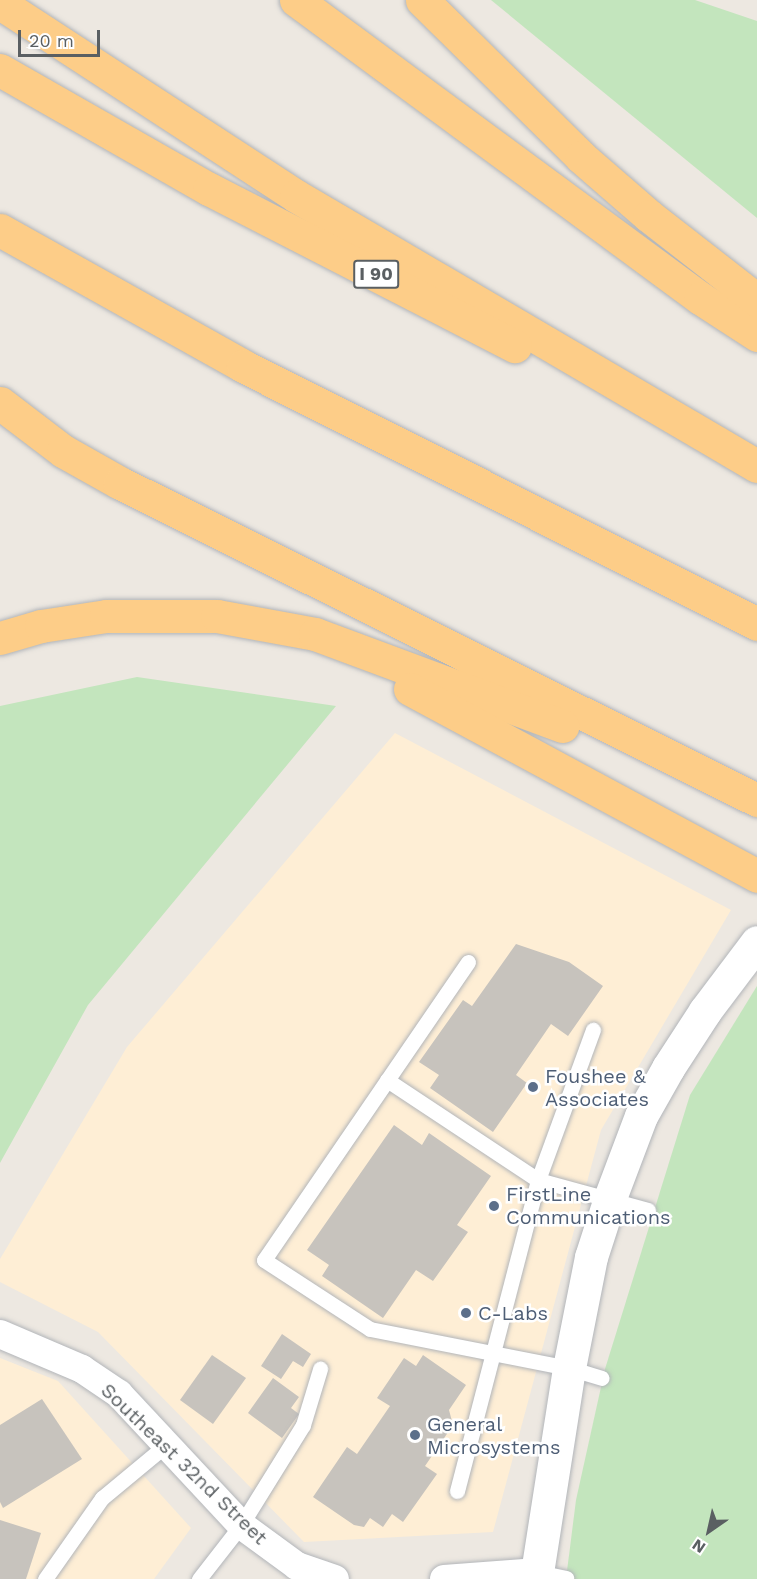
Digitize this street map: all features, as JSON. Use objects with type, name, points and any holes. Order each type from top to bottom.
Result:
[{"type":"highway","points":[[296,0],[700,298],[757,335]]},
{"type":"highway","points":[[422,0],[581,157],[649,216],[757,300]]},
{"type":"highway","points":[[0,3],[296,196],[377,240],[757,468]]},
{"type":"highway","name":"I 90","points":[[0,70],[209,189],[757,468]]},
{"type":"highway","points":[[0,230],[243,366],[757,624]]},
{"type":"highway","points":[[0,403],[63,451],[120,483],[688,769],[754,799]]},
{"type":"highway","points":[[0,638],[41,626],[106,616],[217,616],[315,634],[688,769]]},
{"type":"highway","points":[[217,616],[421,694],[757,876]]},
{"type":"street","points":[[444,1579],[546,1576],[569,1368],[591,1257],[610,1198],[641,1116],[668,1068],[705,1011],[757,942]]},
{"type":"street","name":"Southeast 32nd Street","points":[[0,1334],[82,1369],[119,1394],[241,1525],[297,1566],[335,1579]]},
{"type":"lane","points":[[468,962],[264,1260],[370,1329],[569,1368],[601,1378]]},
{"type":"lane","points":[[457,1491],[491,1352],[538,1180],[593,1030]]},
{"type":"lane","points":[[387,1080],[538,1180],[648,1210]]},
{"type":"lane","points":[[199,1579],[241,1525],[303,1425],[320,1369]]},
{"type":"lane","points":[[45,1579],[102,1498],[167,1444]]},
{"type":"shaded area","points":[[395,733],[731,910],[601,1130],[493,1532],[304,1542],[98,1332],[0,1282],[0,1259],[127,1047]]},
{"type":"shaded area","points":[[0,1358],[58,1381],[191,1528],[154,1579],[0,1579]]},
{"type":"green space","points":[[491,0],[695,0],[757,21],[757,218]]},
{"type":"green space","points":[[137,677],[336,706],[88,1005],[0,1163],[0,706]]},
{"type":"green space","points":[[757,986],[757,1579],[566,1579],[576,1500],[605,1369],[690,1095]]},
{"type":"building","points":[[516,944],[569,962],[603,986],[568,1036],[551,1024],[516,1075],[527,1083],[493,1132],[430,1088],[439,1075],[419,1062],[463,1000],[472,1006]]},
{"type":"building","points":[[394,1125],[422,1145],[429,1133],[491,1176],[457,1225],[468,1232],[433,1281],[416,1270],[383,1318],[322,1276],[329,1265],[307,1250]]},
{"type":"building","points":[[282,1334],[311,1354],[303,1367],[293,1361],[281,1379],[261,1366]]},
{"type":"building","points":[[212,1355],[246,1378],[213,1424],[180,1400]]},
{"type":"building","points":[[423,1355],[466,1385],[449,1410],[453,1425],[425,1466],[437,1474],[403,1522],[392,1514],[383,1527],[370,1518],[364,1527],[354,1525],[313,1497],[347,1447],[357,1454],[390,1406],[377,1398],[404,1358],[416,1366]]},
{"type":"building","points":[[273,1378],[299,1397],[291,1408],[299,1414],[282,1438],[248,1413]]},
{"type":"building","points":[[42,1399],[82,1459],[3,1508],[0,1502],[0,1425]]},
{"type":"building","points":[[0,1520],[41,1533],[26,1579],[0,1579]]},
{"type":"place","name":"Foushee & Associates","points":[[533,1087]]},
{"type":"place","name":"FirstLine Communications","points":[[494,1206]]},
{"type":"place","name":"C-Labs","points":[[466,1313]]},
{"type":"place","name":"General Microsystems","points":[[415,1435]]}]
